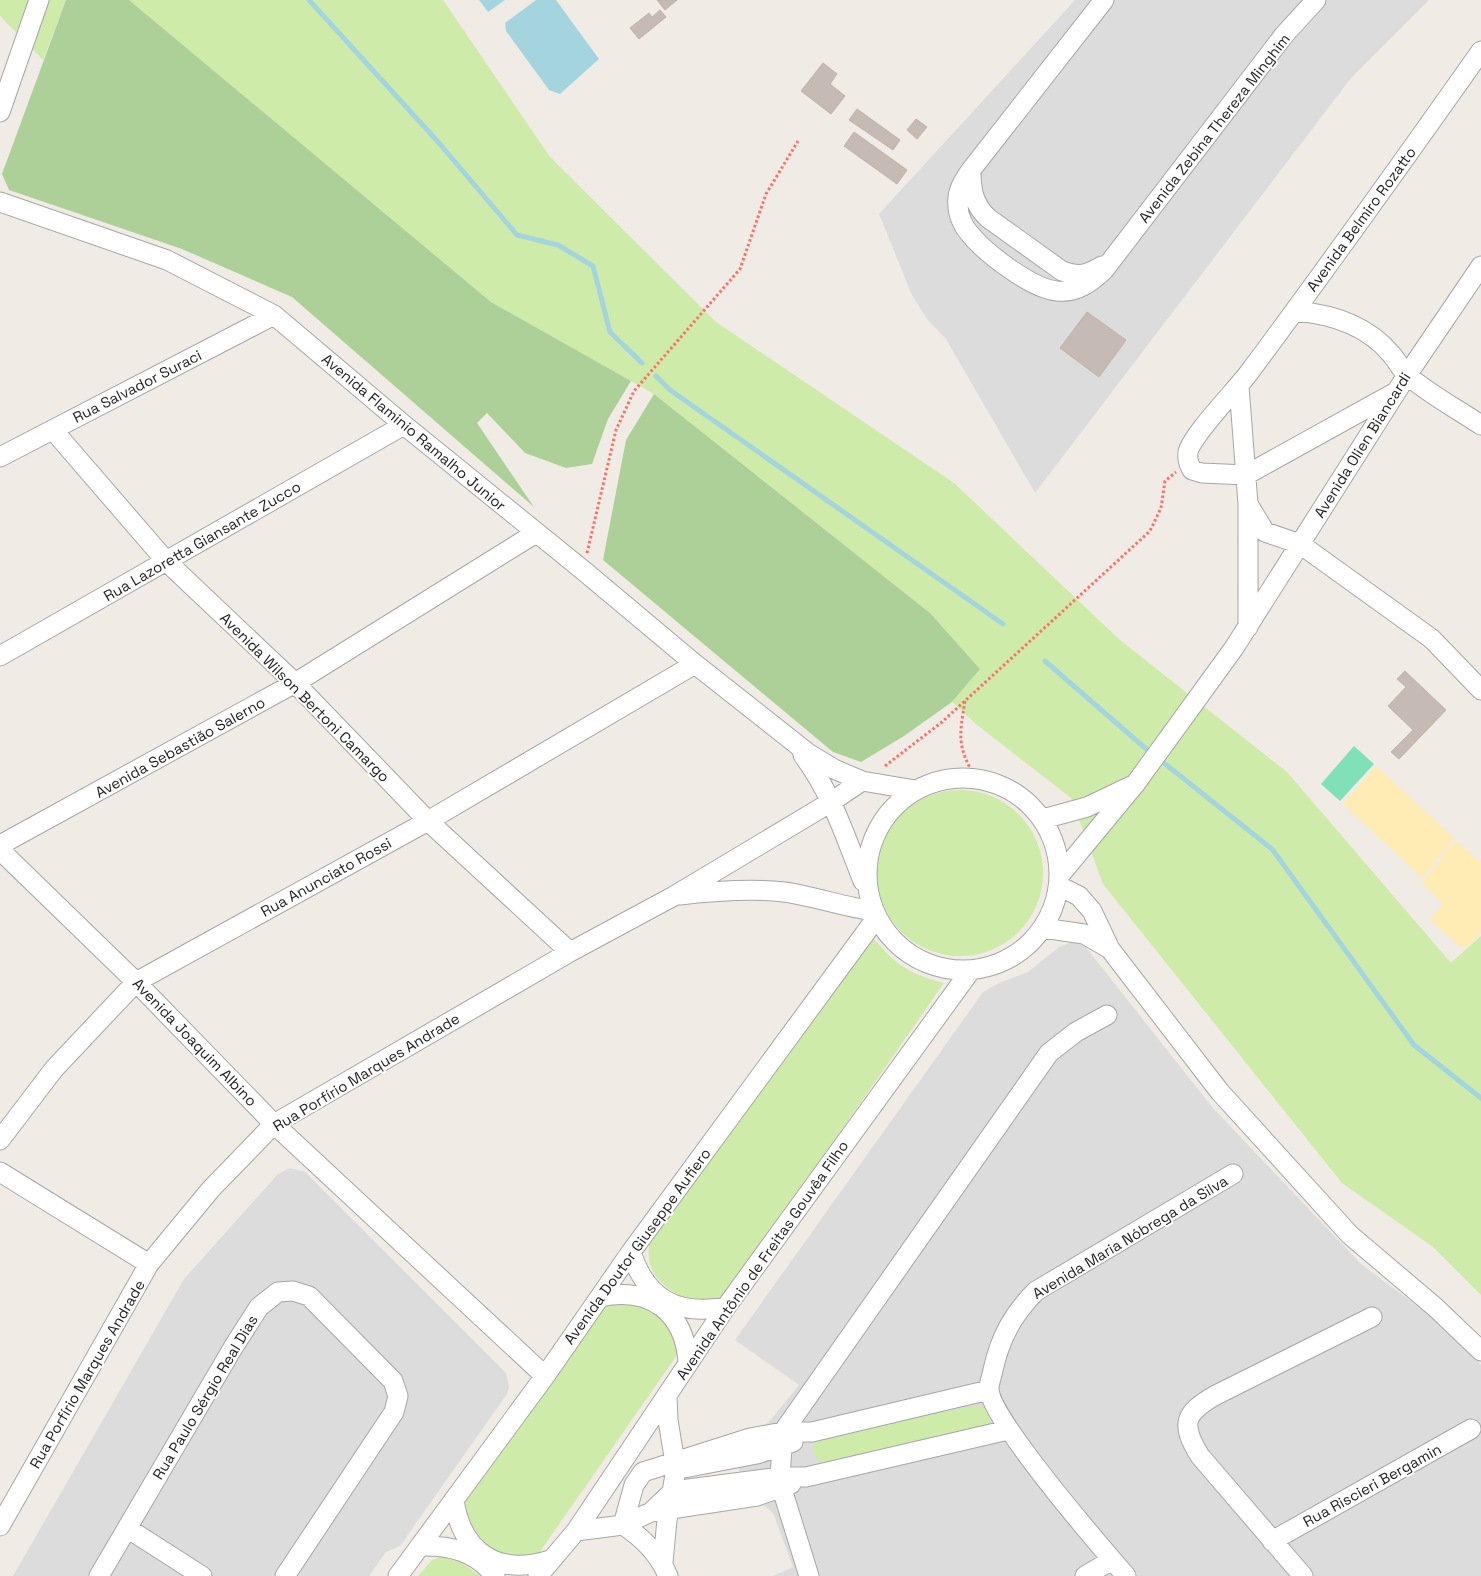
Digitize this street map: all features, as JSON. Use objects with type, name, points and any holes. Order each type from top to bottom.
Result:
[{"type":"street","points":[[0,112],[39,0]]},
{"type":"street","points":[[1104,0],[971,170],[962,184],[957,203],[960,217],[968,232],[981,246],[1041,288],[1059,292],[1085,287],[1114,258]]},
{"type":"street","name":"Avenida Zebina Thereza Minghim","points":[[1114,258],[1284,35],[1316,0]]},
{"type":"street","name":"Avenida Belmiro Rozatto","points":[[1246,476],[1202,473],[1192,470],[1187,462],[1188,451],[1194,440],[1239,386],[1295,311],[1480,54]]},
{"type":"street","points":[[971,170],[972,192],[980,210],[1062,271],[1074,275],[1087,274],[1114,258]]},
{"type":"street","name":"Avenida Flaminio Ramalho Junior","points":[[0,202],[167,260],[274,315],[404,425],[695,664],[818,759],[834,769],[862,780],[914,790]]},
{"type":"street","name":"Avenida Olien Biancardi","points":[[1059,880],[1139,780],[1248,627],[1406,375],[1481,266]]},
{"type":"street","points":[[1295,311],[1322,314],[1348,322],[1363,331],[1391,353],[1406,375],[1481,425]]},
{"type":"street","name":"Rua Salvador Suraci","points":[[0,457],[274,315]]},
{"type":"street","points":[[1239,386],[1248,504],[1248,627]]},
{"type":"street","points":[[1246,476],[1396,392]]},
{"type":"street","name":"Rua Lazoretta Giansante Zucco","points":[[0,656],[404,425]]},
{"type":"street","name":"Avenida Wilson Bertoni Camargo","points":[[53,430],[166,561],[295,684],[428,821],[570,952]]},
{"type":"street","points":[[1248,504],[1265,532],[1300,544],[1432,639],[1481,690]]},
{"type":"street","name":"Avenida Sebastião Salerno","points":[[0,845],[295,684],[536,534]]},
{"type":"street","name":"Rua Anunciato Rossi","points":[[0,1140],[54,1069],[136,982],[428,821],[695,664]]},
{"type":"street","name":"Avenida Flaminio Ramalho Junior","points":[[787,734],[817,774],[844,828],[873,908],[893,940],[916,958],[942,968],[971,970],[999,963],[1024,949],[1043,928],[1053,908],[1059,880]]},
{"type":"street","points":[[873,908],[866,874],[868,854],[874,835],[884,817],[898,802],[914,790],[948,779],[976,778],[1006,788],[1026,801],[1042,819],[1056,846],[1059,880],[1079,896],[1092,911],[1110,949],[1220,1092],[1350,1235],[1435,1307],[1481,1351]]},
{"type":"street","name":"Rua Porfírio Marques Andrade","points":[[0,1526],[6,1502],[150,1264],[210,1189],[274,1124],[570,952],[674,896],[831,802],[862,780]]},
{"type":"street","name":"Avenida Olien Biancardi","points":[[1042,819],[1087,807],[1139,780]]},
{"type":"street","name":"Avenida Joaquim Albino","points":[[0,850],[136,982],[274,1124],[545,1376]]},
{"type":"street","name":"Rua Porfírio Marques Andrade","points":[[674,896],[728,891],[784,892],[848,908],[873,908]]},
{"type":"street","name":"Avenida Doutor Giuseppe Aufiero","points":[[398,1576],[545,1376],[873,908]]},
{"type":"street","points":[[1043,928],[1084,934],[1110,949]]},
{"type":"street","name":"Avenida Antônio de Freitas Gouvêa Filho","points":[[538,1576],[576,1531],[726,1307],[971,970]]},
{"type":"street","points":[[576,1531],[623,1524],[661,1511],[757,1496],[782,1461],[1049,1053],[1076,1032],[1107,1015]]},
{"type":"street","points":[[0,1172],[150,1264]]},
{"type":"street","name":"Avenida Maria Nóbrega da Silva","points":[[989,1390],[997,1351],[1008,1326],[1022,1305],[1036,1291],[1233,1174]]},
{"type":"street","points":[[631,1252],[641,1277],[649,1288],[665,1301],[684,1309],[698,1310],[726,1307]]},
{"type":"street","name":"Rua Paulo Sérgio Real Dias","points":[[99,1576],[234,1346],[259,1308],[278,1292],[293,1291],[309,1296],[394,1381],[398,1396],[394,1412],[285,1576]]},
{"type":"street","points":[[600,1297],[616,1293],[632,1294],[648,1298],[662,1306],[674,1318],[682,1332],[687,1347],[688,1363]]},
{"type":"street","points":[[1303,1576],[1200,1456],[1189,1438],[1187,1427],[1189,1415],[1198,1406],[1372,1317]]},
{"type":"street","points":[[673,1491],[782,1461],[812,1432],[989,1390],[1008,1430],[1126,1576]]},
{"type":"street","points":[[665,1569],[661,1511],[673,1491],[666,1397]]},
{"type":"street","name":"Rua Riscieri Bergamin","points":[[1272,1541],[1471,1429]]},
{"type":"street","points":[[623,1524],[634,1485],[643,1472],[671,1465],[750,1438],[806,1477],[1008,1430]]},
{"type":"street","points":[[782,1461],[809,1576]]},
{"type":"street","points":[[454,1500],[457,1519],[465,1536],[478,1551],[494,1561],[512,1566],[532,1566],[550,1560]]},
{"type":"street","points":[[623,1524],[640,1536],[665,1569]]},
{"type":"street","points":[[127,1528],[202,1576]]},
{"type":"street","points":[[421,1546],[457,1549],[473,1556],[495,1576]]},
{"type":"street","points":[[1085,1576],[1112,1560]]},
{"type":"path","points":[[584,571],[589,540],[616,430],[634,391],[740,269],[766,194],[798,141]]},
{"type":"path","points":[[862,780],[889,764],[942,722],[1150,531],[1161,508],[1166,480]]},
{"type":"path","points":[[965,701],[959,739],[965,760],[976,778]]},
{"type":"shaded area","points":[[1075,0],[1429,0],[1351,78],[1035,493],[946,339],[927,319],[912,295],[879,214]]},
{"type":"shaded area","points":[[1072,942],[1085,946],[1212,1107],[1361,1264],[1444,1326],[1481,1365],[1481,1576],[773,1576],[793,1567],[773,1513],[763,1505],[746,1506],[732,1433],[756,1429],[768,1423],[799,1385],[735,1340],[983,992],[999,983],[1028,972],[1059,947]]},
{"type":"shaded area","points":[[290,1168],[305,1172],[506,1373],[509,1387],[507,1394],[400,1546],[386,1552],[369,1576],[13,1576],[184,1279],[278,1174]]},
{"type":"green space","points":[[0,0],[66,0],[43,60],[0,16]]},
{"type":"green space","points":[[66,0],[129,0],[491,302],[631,381],[608,419],[592,464],[566,468],[525,453],[487,413],[477,423],[534,507],[292,297],[182,249],[9,190],[2,174]]},
{"type":"green space","points":[[129,0],[443,0],[550,157],[716,322],[954,483],[1120,640],[1287,772],[1451,963],[1481,936],[1481,1295],[1433,1247],[1342,1183],[1103,884],[1071,798],[977,725],[952,702],[980,669],[930,613],[654,394],[491,302]]},
{"type":"green space","points":[[654,394],[930,613],[980,669],[952,702],[904,736],[861,762],[833,752],[603,560],[626,440]]},
{"type":"green space","points":[[1354,746],[1374,764],[1340,801],[1321,784]]},
{"type":"green space","points":[[968,790],[992,796],[1019,814],[1037,841],[1042,857],[1042,889],[1037,905],[1019,932],[1006,942],[984,953],[952,956],[928,950],[907,937],[896,926],[880,897],[877,865],[883,841],[896,820],[907,809],[936,793]]},
{"type":"green space","points":[[870,934],[902,966],[910,971],[944,983],[725,1297],[715,1303],[691,1305],[667,1287],[654,1274],[649,1256],[649,1245]]},
{"type":"green space","points":[[634,1301],[664,1322],[670,1329],[677,1345],[677,1355],[537,1556],[508,1562],[469,1534],[464,1504],[466,1499],[601,1306]]},
{"type":"green space","points":[[978,1405],[988,1410],[990,1421],[988,1426],[982,1429],[825,1462],[819,1461],[812,1451],[816,1440],[821,1437]]},
{"type":"green space","points":[[440,1557],[457,1559],[480,1576],[418,1576],[432,1560]]},
{"type":"sand","points":[[1376,766],[1454,838],[1422,878],[1343,804]]},
{"type":"sand","points":[[1455,840],[1481,863],[1481,932],[1467,947],[1461,948],[1430,919],[1443,904],[1422,883]]},
{"type":"water","points":[[479,0],[505,0],[488,12]]},
{"type":"water","points":[[536,0],[556,0],[599,59],[560,94],[549,90],[506,31],[505,23]]},
{"type":"building","points":[[657,0],[677,0],[665,10]]},
{"type":"building","points":[[660,10],[666,17],[639,39],[630,28],[649,13],[652,17]]},
{"type":"building","points":[[823,63],[837,74],[830,84],[845,96],[831,114],[801,91]]},
{"type":"building","points":[[857,109],[900,140],[893,150],[849,120]]},
{"type":"building","points":[[916,119],[927,127],[917,139],[907,130]]},
{"type":"building","points":[[854,132],[907,170],[897,184],[844,146]]},
{"type":"building","points":[[1087,312],[1126,340],[1099,377],[1060,348]]},
{"type":"building","points":[[1405,671],[1446,710],[1399,759],[1391,752],[1413,730],[1388,706],[1406,687],[1397,679]]},
{"type":"waterway","points":[[309,0],[439,143],[517,235],[558,245],[593,266],[610,332],[642,363]]},
{"type":"waterway","points":[[656,376],[670,390],[1003,624]]},
{"type":"waterway","points":[[1045,661],[1152,754]]},
{"type":"waterway","points":[[1159,759],[1272,849],[1414,1045],[1481,1098]]}]
